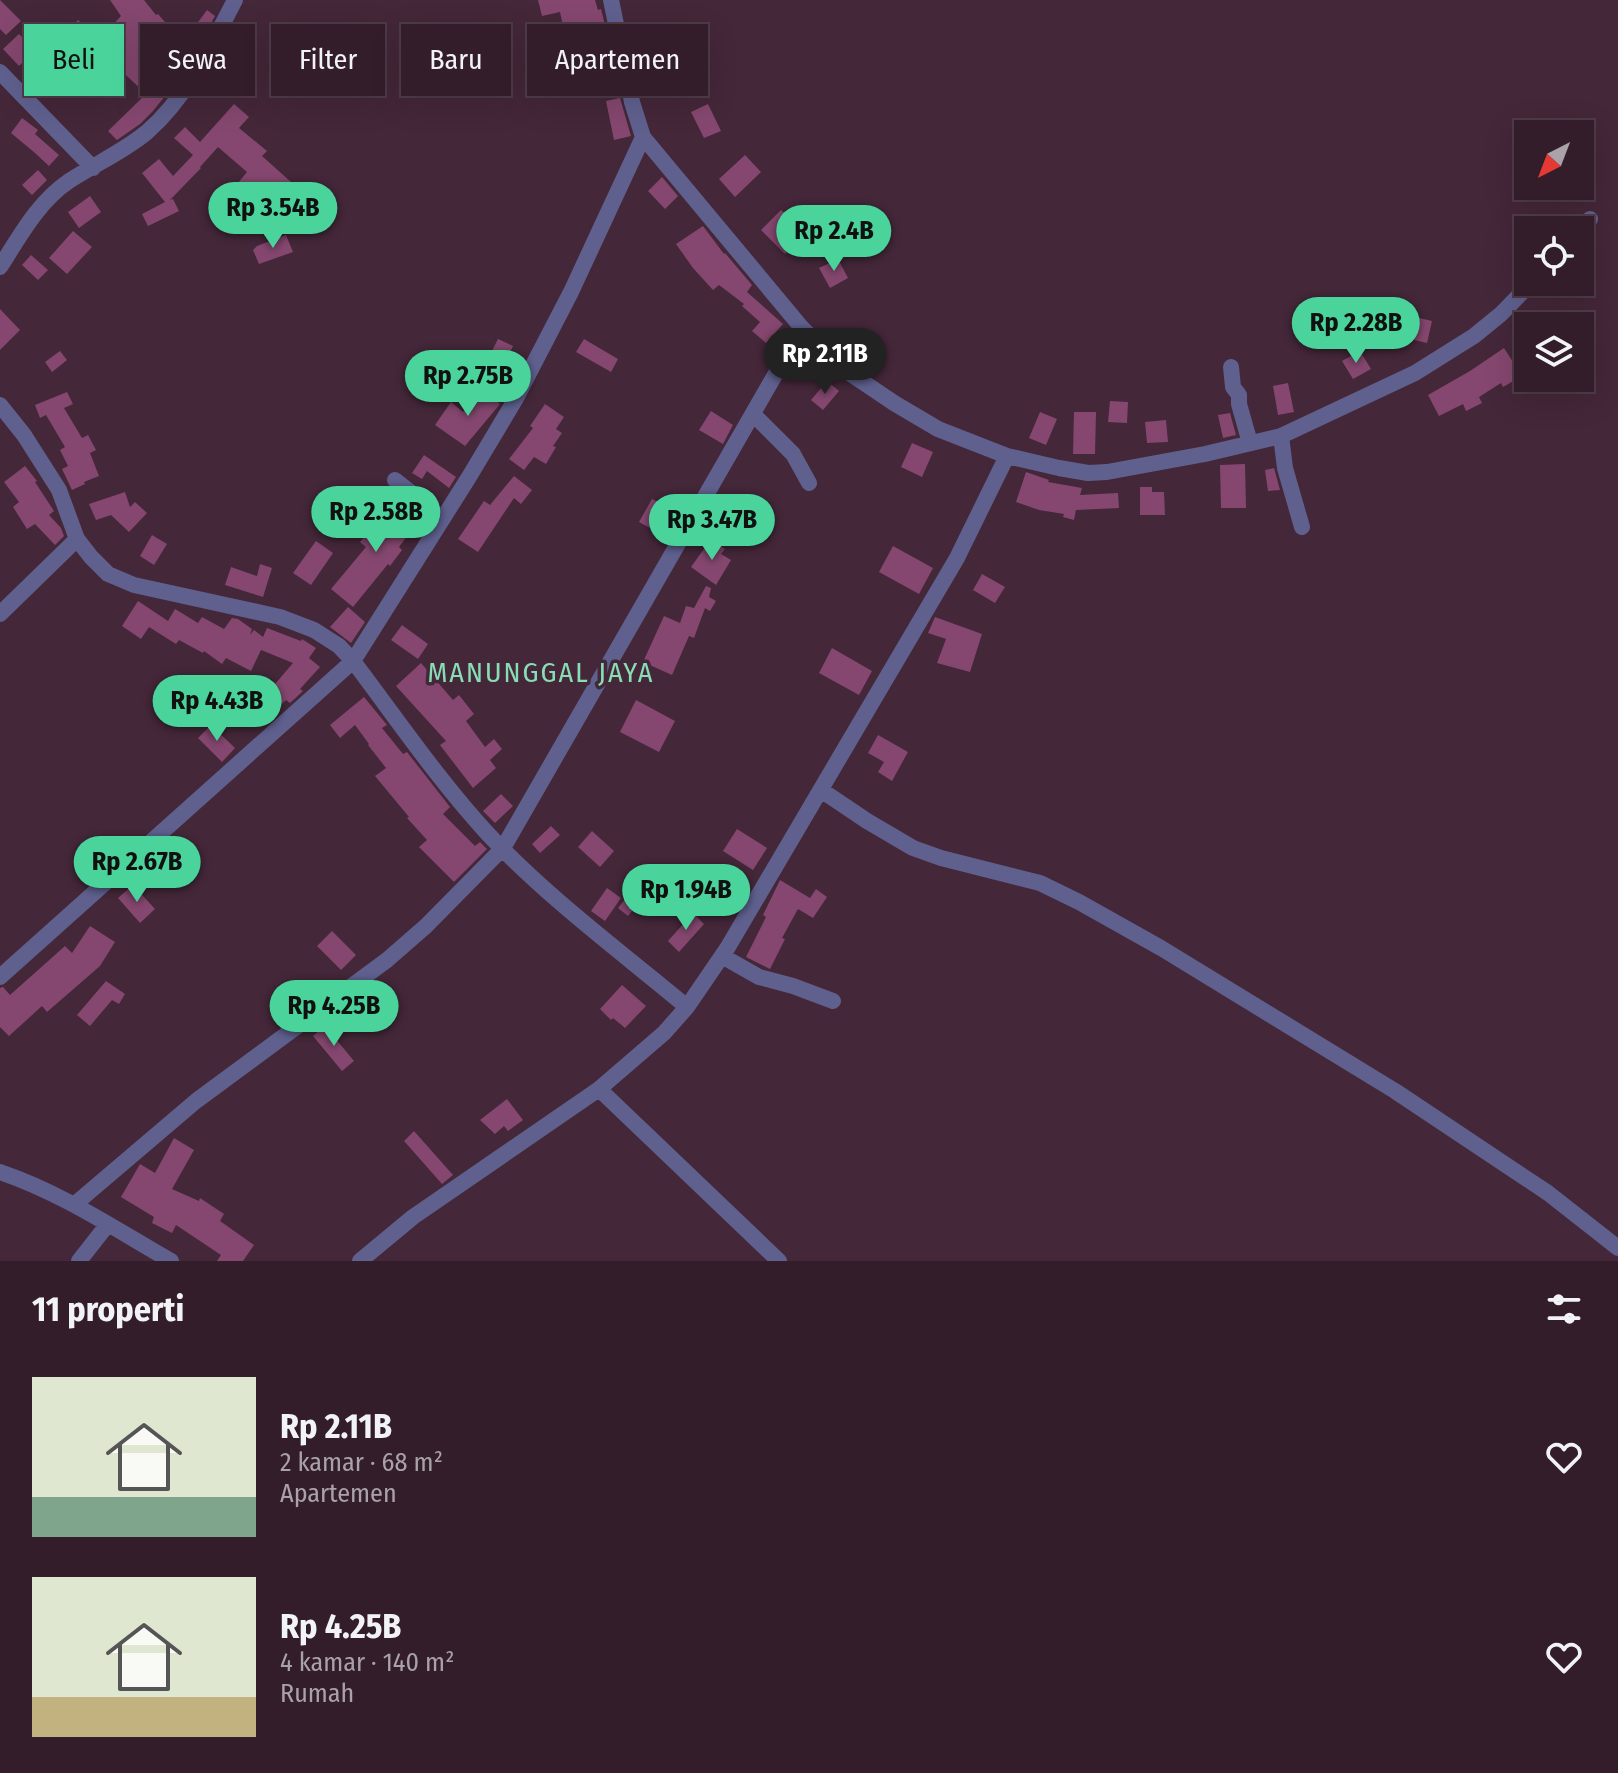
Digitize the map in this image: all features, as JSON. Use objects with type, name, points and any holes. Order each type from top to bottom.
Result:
[{"type":"street","points":[[0,267],[29,221],[51,196],[139,138],[172,106],[186,88],[235,0]]},
{"type":"street","points":[[611,0],[632,102],[643,137],[802,328],[848,372],[894,403],[938,429],[1007,456],[1088,473],[1107,472],[1281,436],[1415,373],[1474,336],[1518,296]]},
{"type":"street","points":[[0,72],[93,168]]},
{"type":"street","points":[[0,977],[353,661],[515,400],[571,292],[643,137]]},
{"type":"street","points":[[75,1204],[196,1101],[387,960],[426,926],[503,848],[802,328]]},
{"type":"street","points":[[1231,367],[1233,387],[1239,395],[1250,443]]},
{"type":"street","points":[[0,405],[24,435],[59,490],[77,539],[108,574],[134,585],[280,617],[314,630],[339,646],[488,834],[551,893],[687,1007]]},
{"type":"street","points":[[753,414],[793,454],[809,483]]},
{"type":"street","points":[[1281,436],[1285,468],[1302,527]]},
{"type":"street","points":[[360,1261],[413,1217],[599,1089],[664,1033],[687,1007],[722,956],[957,558],[1007,456]]},
{"type":"street","points":[[395,480],[414,495],[438,526]]},
{"type":"street","points":[[0,614],[77,539]]},
{"type":"street","points":[[821,790],[913,848],[1040,883],[1161,948],[1395,1091],[1548,1193],[1618,1248]]},
{"type":"street","points":[[722,956],[759,977],[833,1001]]},
{"type":"street","points":[[599,1089],[779,1261]]},
{"type":"street","points":[[0,1172],[75,1204],[171,1261]]},
{"type":"street","points":[[79,1261],[108,1224]]},
{"type":"building","points":[[0,0],[21,21],[6,35],[0,29]]},
{"type":"building","points":[[110,0],[144,0],[167,24],[140,24],[140,88],[124,73],[124,24],[114,24],[121,16]]},
{"type":"building","points":[[538,0],[595,0],[605,24],[563,24],[560,12],[542,16]]},
{"type":"building","points":[[207,10],[215,16],[211,24],[197,24]]},
{"type":"building","points":[[19,34],[24,39],[24,61],[19,66],[3,49]]},
{"type":"building","points":[[144,96],[165,96],[140,124],[117,140],[108,131]]},
{"type":"building","points":[[620,98],[631,136],[614,140],[606,101]]},
{"type":"building","points":[[234,104],[249,117],[239,128],[267,151],[262,156],[291,182],[282,192],[275,185],[265,196],[255,186],[244,199],[233,189],[247,172],[218,147],[170,200],[173,199],[179,211],[148,226],[142,214],[165,202],[142,173],[159,159],[173,176],[193,155],[174,138],[185,127],[200,142]]},
{"type":"building","points":[[708,104],[721,131],[704,138],[691,112]]},
{"type":"building","points":[[22,118],[38,130],[35,134],[59,155],[49,166],[11,133]]},
{"type":"building","points":[[745,155],[761,172],[735,197],[719,179]]},
{"type":"building","points":[[38,170],[47,180],[32,195],[22,185]]},
{"type":"building","points":[[662,177],[678,196],[665,209],[648,191]]},
{"type":"building","points":[[90,196],[101,212],[79,228],[68,212]]},
{"type":"building","points":[[300,205],[308,214],[294,228],[286,219]]},
{"type":"building","points":[[781,210],[805,233],[785,254],[761,230]]},
{"type":"building","points":[[703,226],[752,285],[747,292],[783,324],[766,343],[752,331],[760,322],[742,306],[744,304],[719,285],[713,290],[676,244]]},
{"type":"building","points":[[73,231],[92,247],[67,274],[49,258]]},
{"type":"building","points":[[286,235],[293,252],[259,264],[253,250]]},
{"type":"building","points":[[31,255],[48,270],[38,280],[22,265]]},
{"type":"building","points":[[838,259],[848,278],[830,288],[819,268]]},
{"type":"building","points":[[0,309],[20,330],[0,350]]},
{"type":"building","points":[[1415,317],[1432,321],[1427,343],[1410,339]]},
{"type":"building","points":[[498,339],[513,346],[503,366],[488,359]]},
{"type":"building","points":[[584,339],[618,359],[611,372],[576,352]]},
{"type":"building","points":[[1504,348],[1514,364],[1514,381],[1503,387],[1501,383],[1479,397],[1482,403],[1466,411],[1463,404],[1439,416],[1428,395]]},
{"type":"building","points":[[60,351],[67,360],[52,372],[45,362]]},
{"type":"building","points":[[1360,351],[1371,369],[1353,379],[1342,361]]},
{"type":"building","points":[[827,381],[839,391],[823,410],[811,400]]},
{"type":"building","points":[[1288,383],[1294,412],[1278,415],[1273,386]]},
{"type":"building","points":[[483,389],[500,404],[465,446],[435,425],[451,402],[463,412]]},
{"type":"building","points":[[67,392],[73,404],[64,408],[82,438],[88,435],[96,450],[90,453],[99,476],[72,490],[62,469],[68,466],[60,450],[65,447],[46,415],[40,418],[35,405]]},
{"type":"building","points":[[1110,401],[1128,402],[1127,423],[1108,422]]},
{"type":"building","points":[[545,404],[564,417],[556,429],[562,433],[546,464],[534,457],[524,470],[509,459],[533,428],[530,426]]},
{"type":"building","points":[[711,411],[733,425],[723,444],[699,430]]},
{"type":"building","points":[[1040,412],[1057,419],[1046,445],[1029,438]]},
{"type":"building","points":[[1074,412],[1096,412],[1095,454],[1073,454]]},
{"type":"building","points":[[1230,413],[1236,435],[1223,438],[1218,415]]},
{"type":"building","points":[[1166,420],[1168,442],[1147,443],[1145,422]]},
{"type":"building","points":[[912,443],[933,452],[922,477],[901,467]]},
{"type":"building","points":[[424,455],[456,477],[449,488],[427,471],[422,479],[412,473]]},
{"type":"building","points":[[1245,464],[1246,508],[1221,508],[1220,465]]},
{"type":"building","points":[[25,466],[54,511],[49,515],[61,528],[64,536],[55,545],[35,524],[27,529],[13,507],[19,502],[4,482]]},
{"type":"building","points":[[1274,468],[1280,490],[1268,491],[1265,470]]},
{"type":"building","points":[[1026,472],[1048,482],[1082,488],[1080,495],[1118,493],[1119,508],[1076,510],[1074,520],[1063,517],[1064,514],[1016,502]]},
{"type":"building","points":[[514,476],[532,490],[521,504],[514,498],[478,552],[458,539],[484,501],[490,505]]},
{"type":"building","points":[[1140,487],[1152,487],[1152,492],[1164,492],[1165,515],[1140,515]]},
{"type":"building","points":[[125,492],[130,507],[135,502],[147,513],[129,532],[111,515],[96,520],[89,504]]},
{"type":"building","points":[[652,499],[676,512],[674,516],[680,519],[671,534],[665,531],[663,535],[639,522]]},
{"type":"building","points":[[400,500],[419,520],[399,547],[402,550],[390,566],[388,564],[353,607],[331,589],[366,547],[360,542],[373,526],[378,530]]},
{"type":"building","points":[[152,535],[167,544],[154,565],[140,556]]},
{"type":"building","points":[[711,539],[725,549],[721,554],[731,560],[716,585],[691,567]]},
{"type":"building","points":[[316,541],[333,553],[311,585],[293,573]]},
{"type":"building","points":[[893,546],[933,568],[919,594],[879,572]]},
{"type":"building","points":[[260,564],[272,568],[263,597],[225,585],[231,567],[257,576]]},
{"type":"building","points":[[982,574],[1005,587],[995,603],[973,590]]},
{"type":"building","points":[[706,586],[711,588],[709,597],[716,601],[710,611],[705,608],[694,638],[689,636],[672,675],[643,662],[664,616],[680,623],[686,606],[694,608]]},
{"type":"building","points":[[138,601],[168,621],[175,609],[198,623],[202,617],[224,629],[232,618],[252,629],[250,635],[254,630],[263,637],[267,628],[302,639],[316,648],[309,658],[320,667],[300,689],[303,691],[290,703],[286,700],[260,725],[237,701],[258,680],[269,691],[293,663],[261,650],[251,671],[226,658],[222,664],[204,651],[179,640],[176,644],[149,627],[141,639],[122,626]]},
{"type":"building","points":[[348,607],[365,622],[351,643],[330,627]]},
{"type":"building","points":[[935,617],[982,634],[970,672],[937,663],[946,639],[928,633]]},
{"type":"building","points":[[402,625],[428,644],[418,659],[391,640]]},
{"type":"building","points":[[832,648],[872,671],[859,695],[819,673]]},
{"type":"building","points":[[421,663],[453,700],[459,695],[474,714],[466,721],[485,747],[494,739],[502,749],[490,760],[496,768],[473,788],[440,745],[446,741],[396,686]]},
{"type":"building","points":[[364,697],[387,725],[382,728],[403,754],[407,752],[450,807],[443,814],[475,846],[480,842],[487,849],[454,882],[419,847],[427,840],[375,776],[386,768],[355,725],[340,738],[330,725]]},
{"type":"building","points":[[636,700],[675,721],[659,752],[620,732]]},
{"type":"building","points":[[211,725],[235,748],[222,762],[198,738]]},
{"type":"building","points":[[878,735],[908,752],[892,781],[878,772],[884,762],[868,753]]},
{"type":"building","points":[[501,794],[513,806],[495,823],[483,811]]},
{"type":"building","points":[[551,826],[560,835],[540,853],[532,844]]},
{"type":"building","points":[[737,829],[767,848],[753,870],[723,851]]},
{"type":"building","points":[[592,831],[614,851],[600,867],[578,847]]},
{"type":"building","points":[[780,880],[810,898],[816,889],[827,897],[813,918],[798,909],[770,969],[746,957]]},
{"type":"building","points":[[133,885],[155,909],[140,923],[118,898]]},
{"type":"building","points":[[607,888],[621,898],[605,921],[591,911]]},
{"type":"building","points":[[634,888],[644,896],[628,916],[618,908]]},
{"type":"building","points":[[682,888],[697,901],[683,915],[669,902]]},
{"type":"building","points":[[693,913],[704,924],[679,952],[668,941]]},
{"type":"building","points":[[90,926],[115,942],[100,966],[47,1012],[42,1006],[9,1036],[0,1027],[0,988],[3,987],[10,995],[65,946],[72,953]]},
{"type":"building","points":[[332,931],[356,955],[341,970],[317,946]]},
{"type":"building","points":[[106,981],[125,994],[119,1004],[112,1000],[90,1026],[77,1015]]},
{"type":"building","points":[[622,985],[646,1006],[625,1028],[600,1009]]},
{"type":"building","points":[[325,1026],[354,1061],[342,1071],[313,1036]]},
{"type":"building","points":[[507,1099],[523,1120],[508,1131],[504,1126],[495,1134],[480,1120]]},
{"type":"building","points":[[414,1131],[453,1175],[442,1184],[404,1141]]},
{"type":"building","points":[[174,1138],[194,1150],[172,1189],[199,1201],[200,1198],[224,1214],[220,1221],[254,1245],[243,1261],[217,1261],[221,1255],[176,1225],[172,1233],[152,1223],[154,1217],[121,1197],[140,1164],[155,1173]]},
{"type":"district","name":"MANUNGGAL JAYA","points":[[541,672]]}]
